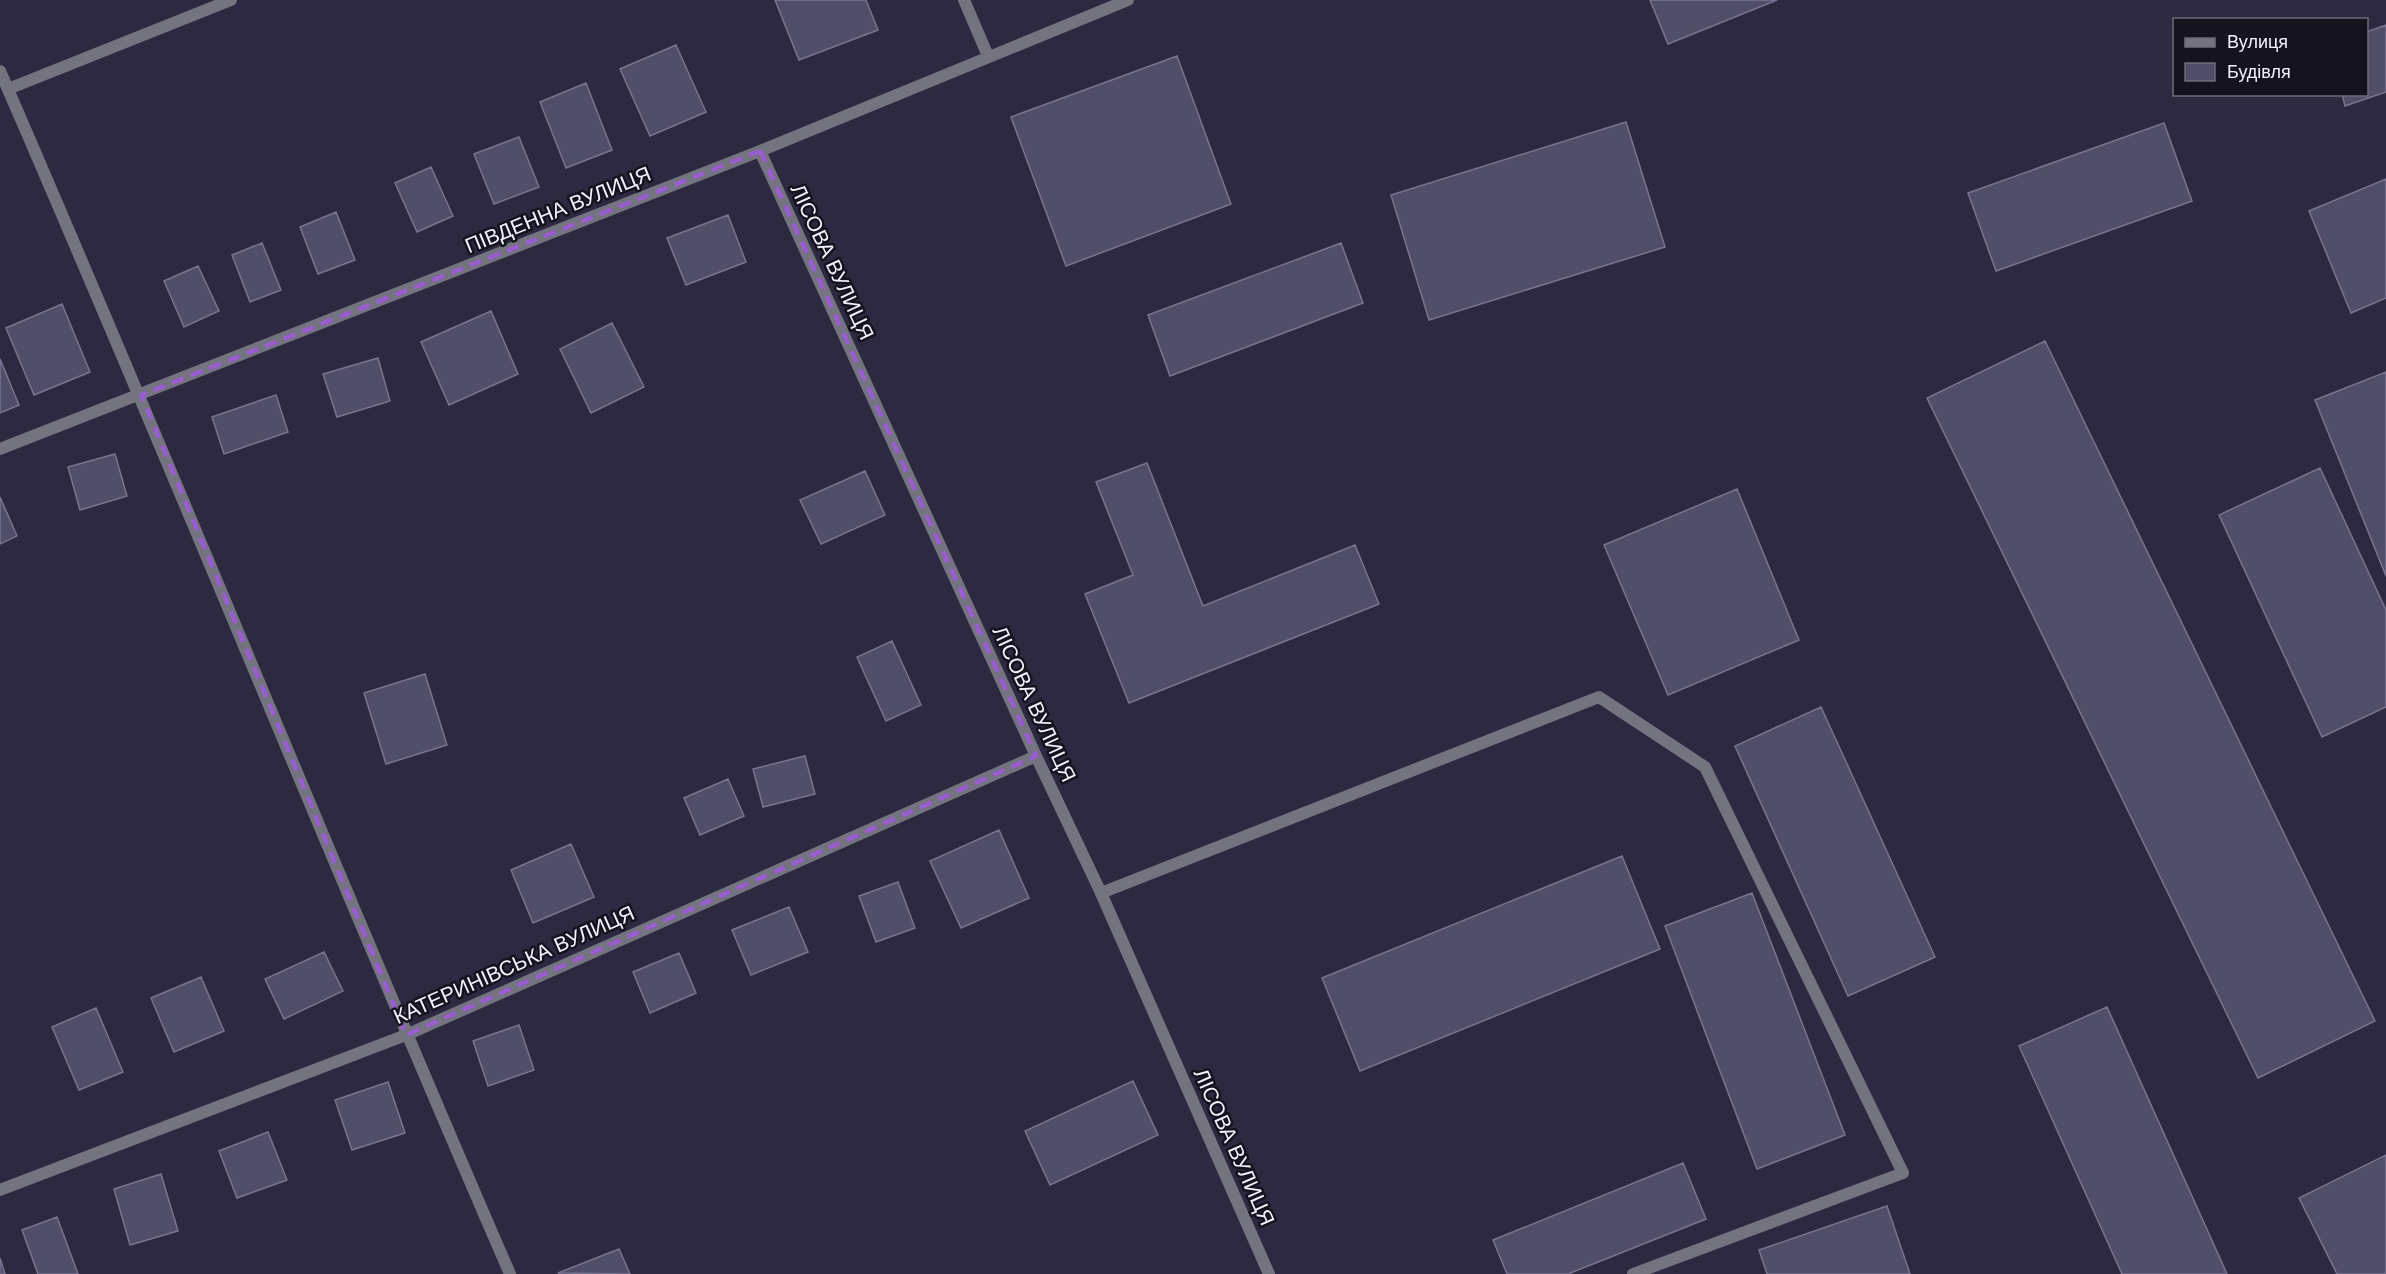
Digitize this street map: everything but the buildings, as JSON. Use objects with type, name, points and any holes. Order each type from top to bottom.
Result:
[{"type":"street","points":[[8,89],[231,0]]},
{"type":"street","points":[[964,0],[988,56]]},
{"type":"street","name":"ПІВДЕННА ВУЛИЦЯ","points":[[0,449],[760,151],[1128,0]]},
{"type":"street","points":[[0,71],[141,395],[406,1035],[510,1274]]},
{"type":"street","name":"ЛІСОВА ВУЛИЦЯ","points":[[760,151],[1036,756],[1101,893],[1269,1274]]},
{"type":"street","points":[[1101,893],[1599,697],[1705,767],[1903,1173],[1633,1274]]},
{"type":"street","name":"КАТЕРИНІВСЬКА ВУЛИЦЯ","points":[[0,1190],[406,1035],[1036,756]]},
{"type":"highlighted area","points":[[760,151],[1036,756],[406,1035],[141,395]]}]
